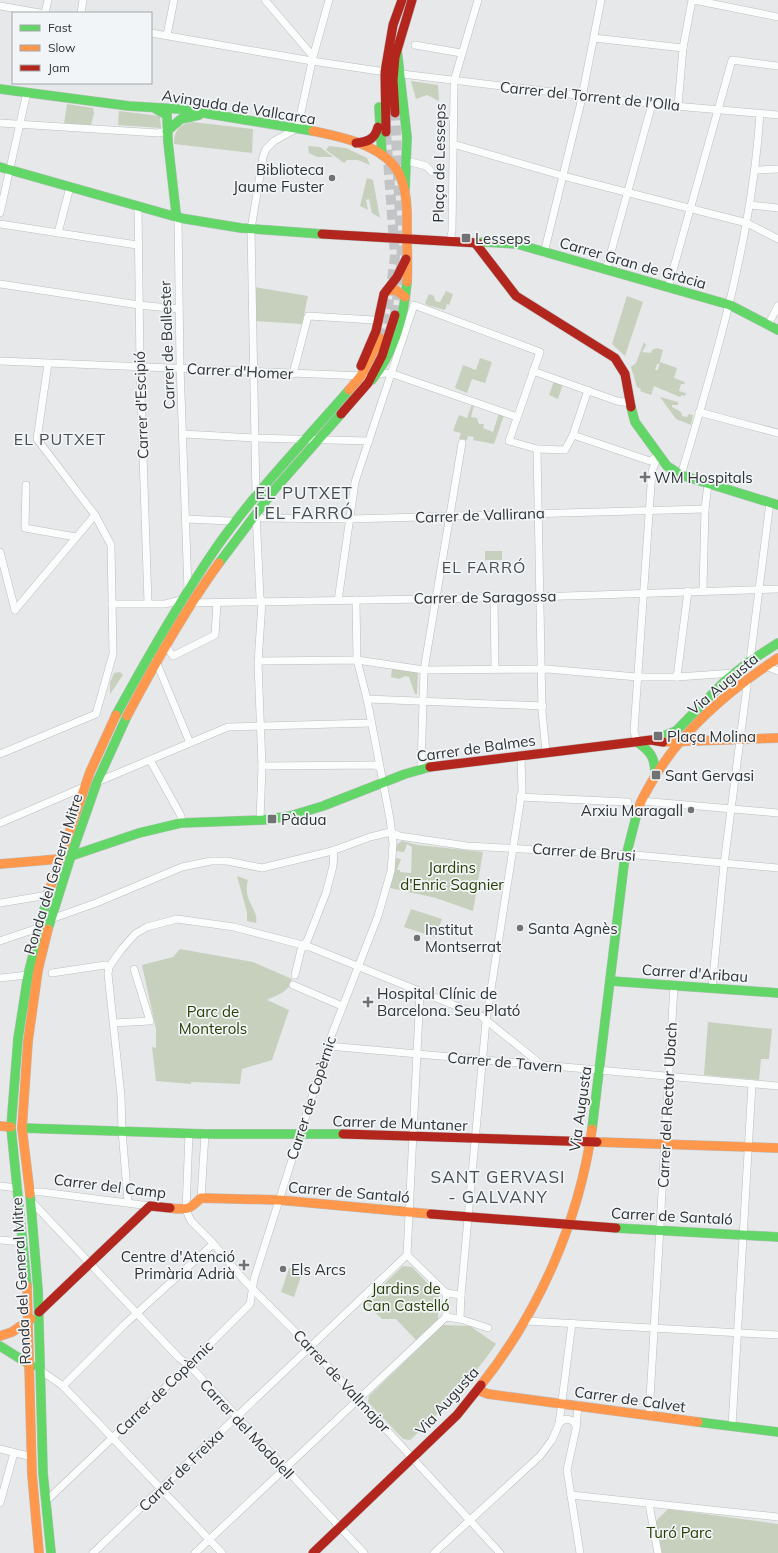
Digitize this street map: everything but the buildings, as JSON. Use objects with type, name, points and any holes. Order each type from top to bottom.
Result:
[{"type":"main road","points":[[386,132],[393,26],[402,0]]},
{"type":"main road","points":[[356,143],[369,142],[378,133],[390,72],[412,0]]},
{"type":"main road","points":[[390,72],[395,113]]},
{"type":"main road","points":[[390,72],[407,170],[405,189],[406,240]]},
{"type":"main road","name":"Avinguda de Vallcarca","points":[[0,89],[154,108],[179,109],[296,128],[356,143],[382,155],[396,168],[405,189]]},
{"type":"main road","name":"Carrer de Ballester","points":[[154,108],[167,114],[167,131],[176,213],[178,217]]},
{"type":"main road","points":[[167,131],[183,118],[206,114]]},
{"type":"main road","points":[[379,123],[382,155]]},
{"type":"main road","name":"Plaça de Lesseps","points":[[0,168],[178,217],[251,229],[406,240],[450,241],[476,244]]},
{"type":"main road","name":"Ronda del General Mitre","points":[[51,1553],[45,1502],[40,1427],[40,1370],[35,1236],[22,1128],[28,1041],[38,970],[51,919],[97,782],[124,721],[165,645],[219,562],[256,514],[384,365],[392,347],[405,297],[407,256],[406,240]]},
{"type":"main road","name":"Carrer Gran de Gràcia","points":[[476,244],[484,242],[504,242],[517,244],[544,253],[730,305],[778,330]]},
{"type":"main road","points":[[476,244],[486,254],[509,289],[516,296],[615,358],[625,374],[633,418],[658,456],[668,466],[681,475],[774,504]]},
{"type":"main road","name":"Ronda del General Mitre","points":[[359,376],[378,323],[382,300],[386,291],[398,277],[407,256]]},
{"type":"main road","points":[[386,291],[396,290],[405,297]]},
{"type":"main road","name":"Ronda del General Mitre","points":[[372,378],[386,345],[395,315]]},
{"type":"main road","name":"Ronda del General Mitre","points":[[39,1553],[32,1457],[24,1242],[11,1126],[18,1039],[28,975],[38,928],[59,859],[84,787],[127,693],[181,600],[216,548],[256,497],[353,385],[373,354],[380,338]]},
{"type":"main road","points":[[256,497],[256,514]]},
{"type":"main road","name":"Via Augusta","points":[[313,1553],[448,1425],[478,1390],[526,1321],[548,1275],[569,1224],[582,1183],[590,1143],[600,1070],[626,855],[641,801],[665,758],[749,670],[778,643]]},
{"type":"main road","name":"Via Augusta","points":[[749,670],[766,666],[778,658]]},
{"type":"main road","points":[[738,671],[749,670]]},
{"type":"main road","name":"Via Augusta","points":[[652,740],[676,731],[711,694],[738,671]]},
{"type":"main road","name":"Carrer de Balmes","points":[[59,859],[182,823],[260,820],[288,816],[310,810],[382,780],[421,768],[652,740],[659,742],[680,742],[778,738]]},
{"type":"main road","points":[[637,742],[654,755],[655,775]]},
{"type":"main road","points":[[84,787],[97,782]]},
{"type":"main road","points":[[0,864],[59,859]]},
{"type":"main road","name":"Carrer d'Aribau","points":[[611,981],[778,993]]},
{"type":"main road","points":[[0,1126],[11,1126]]},
{"type":"main road","name":"Carrer de Muntaner","points":[[11,1126],[22,1128],[189,1134],[301,1133],[475,1140],[778,1148]]},
{"type":"main road","points":[[186,1210],[191,1208],[201,1198]]},
{"type":"main road","name":"Carrer de Santaló","points":[[201,1198],[278,1200],[469,1218],[659,1231],[743,1234],[778,1237]]},
{"type":"main road","points":[[40,1370],[29,1365],[1,1347],[3,1335],[28,1322],[150,1206]]},
{"type":"main road","name":"Carrer del Camp","points":[[150,1206],[186,1210]]},
{"type":"main road","name":"Carrer de Calvet","points":[[478,1390],[488,1394],[778,1432]]},
{"type":"main road","points":[[35,1510],[45,1502]]},
{"type":"street","points":[[46,12],[48,0]]},
{"type":"street","points":[[81,12],[83,0]]},
{"type":"street","points":[[167,35],[174,0]]},
{"type":"street","points":[[265,0],[312,58]]},
{"type":"street","points":[[256,497],[251,229],[263,156],[266,149],[274,141],[296,128],[299,123],[312,58],[330,0]]},
{"type":"street","name":"Plaça de Lesseps","points":[[450,241],[452,231],[454,83],[461,54],[478,0]]},
{"type":"street","points":[[544,253],[582,95],[601,0]]},
{"type":"street","points":[[678,106],[683,48],[693,0],[778,17]]},
{"type":"street","points":[[0,6],[34,12]]},
{"type":"street","name":"Carrer del Torrent de l'Olla","points":[[152,32],[454,83],[582,95],[652,104],[778,115]]},
{"type":"street","points":[[594,38],[683,48]]},
{"type":"street","points":[[415,45],[461,54]]},
{"type":"street","points":[[668,288],[732,60],[778,66]]},
{"type":"street","points":[[0,214],[27,92]]},
{"type":"street","points":[[606,270],[652,104]]},
{"type":"street","points":[[681,475],[730,305],[750,205],[760,113]]},
{"type":"street","points":[[0,123],[158,133],[167,131]]},
{"type":"street","points":[[453,144],[627,193],[747,223],[778,239]]},
{"type":"street","name":"Plaça de Lesseps","points":[[411,162],[428,163],[432,172]]},
{"type":"street","points":[[755,170],[762,171],[768,169],[778,169]]},
{"type":"street","points":[[58,233],[70,187]]},
{"type":"street","points":[[750,205],[778,208]]},
{"type":"street","name":"Carrer d'Escipió","points":[[138,206],[137,245],[140,366],[148,603]]},
{"type":"street","name":"Carrer de Ballester","points":[[178,217],[180,368],[184,434],[188,590]]},
{"type":"street","points":[[0,224],[137,245]]},
{"type":"street","points":[[0,284],[139,305],[179,309]]},
{"type":"street","points":[[338,601],[356,482],[393,374],[414,305],[540,352],[509,441],[537,449],[566,450],[573,435],[588,390]]},
{"type":"street","points":[[768,325],[778,306]]},
{"type":"street","points":[[293,374],[308,316],[374,320],[378,323]]},
{"type":"street","name":"Carrer d'Homer","points":[[0,361],[359,376],[372,378],[393,374],[517,417]]},
{"type":"street","points":[[0,754],[96,714],[113,654],[110,545],[95,515],[37,439],[48,364]]},
{"type":"street","points":[[533,371],[630,403]]},
{"type":"street","points":[[699,412],[778,433]]},
{"type":"street","points":[[184,434],[254,438],[307,438],[369,441]]},
{"type":"street","points":[[573,435],[650,461],[658,456]]},
{"type":"street","points":[[421,768],[424,670],[451,517],[462,443]]},
{"type":"street","points":[[537,449],[543,706],[546,752]]},
{"type":"street","points":[[637,742],[634,731],[643,592],[652,471],[658,456]]},
{"type":"street","points":[[703,589],[705,509],[708,484]]},
{"type":"street","points":[[26,485],[25,528],[76,537]]},
{"type":"street","points":[[712,988],[724,864],[758,590],[774,504]]},
{"type":"street","name":"Carrer de Vallirana","points":[[256,514],[261,518],[350,519],[705,509]]},
{"type":"street","points":[[256,514],[260,598],[262,601],[259,661],[262,766],[260,820]]},
{"type":"street","points":[[0,552],[15,610],[95,515]]},
{"type":"street","points":[[187,519],[229,521]]},
{"type":"street","name":"Carrer de Saragossa","points":[[192,604],[262,601],[437,599],[778,589]]},
{"type":"street","points":[[677,677],[688,591]]},
{"type":"street","points":[[494,599],[495,667]]},
{"type":"street","points":[[112,604],[165,604],[181,600]]},
{"type":"street","name":"Carrer de Copèrnic","points":[[45,1502],[189,1365],[250,1304],[254,1279],[328,1046],[357,967],[378,916],[391,871],[391,832],[367,699],[357,660],[356,600]]},
{"type":"street","points":[[165,645],[173,656],[215,635],[217,603]]},
{"type":"street","points":[[259,661],[357,660],[424,670],[542,669],[637,677],[677,677],[728,674],[738,671]]},
{"type":"street","points":[[156,662],[190,743]]},
{"type":"street","points":[[766,666],[778,671]]},
{"type":"street","points":[[367,699],[543,706]]},
{"type":"street","points":[[97,782],[228,727],[371,723]]},
{"type":"street","points":[[460,1319],[486,1021],[522,788],[521,756]]},
{"type":"street","points":[[150,760],[181,816],[182,823]]},
{"type":"street","points":[[262,766],[375,765],[379,767]]},
{"type":"street","points":[[0,823],[84,787]]},
{"type":"street","points":[[520,797],[628,802]]},
{"type":"street","points":[[641,801],[778,813]]},
{"type":"street","points":[[51,919],[182,867],[211,861],[227,861],[258,868],[334,850],[370,837],[391,832]]},
{"type":"street","name":"Carrer de Brusi","points":[[391,832],[399,836],[454,845],[512,847],[626,855],[778,868]]},
{"type":"street","points":[[295,975],[304,944],[308,939],[326,893],[333,866],[334,850]]},
{"type":"street","points":[[0,903],[48,895]]},
{"type":"street","points":[[128,1202],[122,1131],[121,1096],[108,974],[109,967],[135,934],[147,927],[177,919],[234,927],[304,944],[357,967],[481,1016],[543,1066]]},
{"type":"street","points":[[0,940],[38,928]]},
{"type":"street","points":[[52,973],[105,965],[109,967]]},
{"type":"street","points":[[114,1023],[150,1021],[134,968]]},
{"type":"street","points":[[0,978],[28,975]]},
{"type":"street","points":[[293,985],[342,1006]]},
{"type":"street","name":"Carrer del Rector Ubach","points":[[648,1416],[659,1231],[666,1145],[674,986]]},
{"type":"street","points":[[420,992],[407,1255],[446,1293],[461,1295]]},
{"type":"street","name":"Carrer de Tavern","points":[[328,1046],[778,1086]]},
{"type":"street","points":[[732,1426],[752,1084]]},
{"type":"street","points":[[186,1210],[189,1134]]},
{"type":"street","points":[[201,1198],[205,1134]]},
{"type":"street","points":[[0,1186],[18,1188]]},
{"type":"street","name":"Carrer del Camp","points":[[30,1192],[128,1202],[150,1206]]},
{"type":"street","name":"Carrer del Modolell","points":[[31,1201],[179,1358],[189,1365],[236,1418],[364,1553]]},
{"type":"street","name":"Carrer de Vallmajor","points":[[186,1210],[191,1221],[253,1289],[359,1399],[414,1458],[469,1521],[500,1553]]},
{"type":"street","points":[[0,1240],[24,1242]]},
{"type":"street","points":[[63,1386],[213,1244]]},
{"type":"street","name":"Carrer de Freixa","points":[[93,1553],[407,1255]]},
{"type":"street","points":[[195,1553],[446,1316],[446,1293]]},
{"type":"street","points":[[446,1316],[488,1328]]},
{"type":"street","points":[[526,1321],[737,1334],[778,1335]]},
{"type":"street","points":[[434,1553],[540,1456],[552,1440],[559,1424],[572,1323]]},
{"type":"street","points":[[40,1370],[63,1386],[222,1553]]},
{"type":"street","points":[[578,1405],[576,1426],[567,1464],[580,1553]]},
{"type":"street","points":[[559,1424],[568,1419],[573,1421],[576,1426]]},
{"type":"street","points":[[0,1449],[32,1457]]},
{"type":"street","points":[[0,1503],[14,1453]]},
{"type":"street","points":[[571,1495],[778,1517]]},
{"type":"street","points":[[649,1504],[658,1553]]},
{"type":"green space","points":[[411,81],[438,85],[439,101],[427,95],[416,99]]},
{"type":"green space","points":[[67,104],[93,108],[94,113],[91,125],[64,124]]},
{"type":"green space","points":[[119,111],[160,116],[161,128],[118,125]]},
{"type":"green space","points":[[192,122],[253,129],[252,153],[174,144],[175,135],[178,129],[184,124]]},
{"type":"green space","points":[[308,146],[320,147],[333,157],[317,157],[309,153]]},
{"type":"green space","points":[[329,146],[346,148],[367,158],[370,165],[358,160],[347,160],[344,163],[326,150]]},
{"type":"green space","points":[[367,178],[373,180],[380,218],[372,213],[369,199],[366,200],[368,210],[360,206]]},
{"type":"green space","points":[[254,287],[308,296],[302,324],[255,321]]},
{"type":"green space","points":[[446,291],[453,294],[449,305],[447,304],[445,310],[427,305],[425,303],[429,294],[434,296],[435,301],[440,302]]},
{"type":"green space","points":[[627,296],[643,302],[625,356],[612,344]]},
{"type":"green space","points":[[644,342],[646,345],[642,352],[651,353],[652,350],[657,348],[663,350],[659,364],[657,364],[655,370],[658,370],[660,362],[677,368],[674,378],[685,382],[684,384],[681,384],[679,391],[686,393],[685,396],[682,395],[680,397],[654,386],[651,395],[640,391],[641,389],[637,387],[631,367],[636,363]]},
{"type":"green space","points":[[480,358],[492,362],[485,383],[472,379],[467,393],[455,388],[463,365],[476,370]]},
{"type":"green space","points":[[554,381],[563,384],[558,399],[549,395]]},
{"type":"green space","points":[[660,397],[678,402],[678,405],[672,405],[672,407],[681,412],[682,416],[687,417],[689,414],[693,415],[691,425],[676,419]]},
{"type":"green space","points":[[472,404],[474,405],[471,417],[477,418],[479,424],[484,424],[483,428],[493,432],[499,413],[504,415],[494,444],[473,440],[474,437],[468,436],[467,440],[459,439],[461,433],[453,431],[459,415],[467,418]]},
{"type":"green space","points":[[485,551],[502,551],[502,560],[485,560]]},
{"type":"green space","points":[[392,668],[418,672],[417,694],[415,694],[409,677],[405,676],[399,679],[391,677]]},
{"type":"green space","points":[[120,672],[123,675],[110,694],[110,683],[114,673]]},
{"type":"green space","name":"Jardins d'Enric Sagnier","points":[[402,841],[418,845],[483,852],[473,911],[436,898],[390,888],[396,858],[401,859],[397,870],[400,870],[400,872],[411,873],[412,847],[407,844],[404,852],[396,851],[396,845]]},
{"type":"green space","points":[[237,876],[248,880],[247,894],[255,913],[256,923],[247,921],[247,912]]},
{"type":"green space","points":[[411,909],[442,919],[435,937],[404,927]]},
{"type":"green space","name":"Parc de Monterols","points":[[180,949],[253,962],[292,979],[286,990],[267,1000],[289,1010],[272,1060],[242,1069],[240,1084],[191,1082],[191,1084],[156,1081],[152,1047],[156,1048],[156,1029],[142,965],[173,957]]},
{"type":"green space","points":[[708,1022],[772,1029],[769,1059],[761,1059],[759,1080],[704,1075]]},
{"type":"green space","name":"Jardins de Can Castelló","points":[[403,1266],[412,1267],[439,1295],[438,1319],[416,1340],[396,1319],[382,1319],[365,1302]]},
{"type":"green space","points":[[289,1268],[302,1273],[294,1297],[281,1292]]},
{"type":"green space","points":[[443,1325],[470,1326],[496,1344],[477,1370],[445,1406],[410,1440],[403,1439],[368,1402],[369,1396]]},
{"type":"green space","name":"Turó Parc","points":[[668,1509],[778,1524],[778,1553],[660,1553],[655,1522]]},
{"type":"tunnel","points":[[395,113],[402,259],[395,315]]},
{"type":"tunnel","points":[[380,338],[390,296],[395,256],[386,132]]},
{"type":"traffic: fast","points":[[397,50],[407,137],[405,189]]},
{"type":"traffic: fast","points":[[0,89],[129,106],[179,109],[313,131]]},
{"type":"traffic: fast","points":[[379,107],[382,155]]},
{"type":"traffic: fast","points":[[156,109],[167,115],[168,142],[176,213],[178,217]]},
{"type":"traffic: fast","points":[[167,131],[181,119],[199,115]]},
{"type":"traffic: fast","points":[[0,167],[180,218],[241,228],[322,234]]},
{"type":"traffic: fast","points":[[478,243],[517,244],[730,305],[778,330]]},
{"type":"traffic: fast","points":[[372,380],[386,358],[397,334],[406,295],[407,282]]},
{"type":"traffic: fast","points":[[116,715],[189,589],[231,527],[263,487],[349,390]]},
{"type":"traffic: fast","points":[[631,407],[635,422],[667,466],[681,475],[778,505]]},
{"type":"traffic: fast","points":[[219,563],[274,490],[341,414]]},
{"type":"traffic: fast","points":[[653,740],[676,731],[726,680],[750,661],[778,643]]},
{"type":"traffic: fast","points":[[48,929],[71,856],[97,782],[127,716]]},
{"type":"traffic: fast","points":[[637,742],[651,755],[655,773]]},
{"type":"traffic: fast","points":[[71,856],[139,833],[181,823],[263,820],[290,816],[323,806],[405,774],[430,767]]},
{"type":"traffic: fast","points":[[592,1129],[624,864],[637,813]]},
{"type":"traffic: fast","points":[[27,1286],[11,1127],[18,1039],[28,975],[48,894]]},
{"type":"traffic: fast","points":[[611,981],[778,993]]},
{"type":"traffic: fast","points":[[22,1128],[205,1134],[343,1134]]},
{"type":"traffic: fast","points":[[30,1194],[38,1290],[43,1473],[51,1553]]},
{"type":"traffic: fast","points":[[616,1228],[778,1237]]},
{"type":"traffic: fast","points":[[0,1346],[32,1366]]},
{"type":"traffic: fast","points":[[698,1422],[778,1432]]},
{"type":"traffic: slow","points":[[313,131],[337,136],[363,145],[376,151],[395,167],[401,178],[406,199],[407,282]]},
{"type":"traffic: slow","points":[[386,291],[396,290],[405,297]]},
{"type":"traffic: slow","points":[[349,390],[361,376],[380,338]]},
{"type":"traffic: slow","points":[[127,716],[170,638],[219,563]]},
{"type":"traffic: slow","points":[[637,813],[642,799],[662,766],[675,747],[690,730],[741,684],[778,658]]},
{"type":"traffic: slow","points":[[48,894],[90,772],[116,715]]},
{"type":"traffic: slow","points":[[663,742],[778,738]]},
{"type":"traffic: slow","points":[[0,864],[59,859]]},
{"type":"traffic: slow","points":[[30,1194],[22,1128],[28,1041],[38,970],[48,929]]},
{"type":"traffic: slow","points":[[0,1126],[11,1127]]},
{"type":"traffic: slow","points":[[481,1385],[502,1357],[521,1327],[553,1264],[577,1198],[586,1163],[592,1129]]},
{"type":"traffic: slow","points":[[597,1142],[778,1148]]},
{"type":"traffic: slow","points":[[170,1208],[187,1208],[201,1198],[279,1200],[431,1214]]},
{"type":"traffic: slow","points":[[27,1286],[32,1474],[39,1553]]},
{"type":"traffic: slow","points":[[0,1336],[12,1332],[31,1319]]},
{"type":"traffic: slow","points":[[478,1390],[488,1394],[698,1422]]},
{"type":"traffic: jam","points":[[386,132],[385,72],[393,25],[402,0]]},
{"type":"traffic: jam","points":[[395,113],[393,80],[395,57],[412,0]]},
{"type":"traffic: jam","points":[[356,143],[364,142],[373,137],[378,127]]},
{"type":"traffic: jam","points":[[322,234],[478,243]]},
{"type":"traffic: jam","points":[[476,244],[516,296],[615,358],[625,374],[631,407]]},
{"type":"traffic: jam","points":[[361,366],[376,331],[384,294],[397,277],[406,259]]},
{"type":"traffic: jam","points":[[341,414],[368,383],[382,356],[395,315]]},
{"type":"traffic: jam","points":[[430,767],[651,740],[663,742]]},
{"type":"traffic: jam","points":[[343,1134],[597,1142]]},
{"type":"traffic: jam","points":[[39,1312],[150,1206],[170,1208]]},
{"type":"traffic: jam","points":[[431,1214],[616,1228]]},
{"type":"traffic: jam","points":[[313,1553],[457,1415],[481,1385]]},
{"type":"place","name":"Biblioteca Jaume Fuster","points":[[332,178]]},
{"type":"place","name":"Lesseps","points":[[466,238]]},
{"type":"place","name":"WM Hospitals","points":[[645,477]]},
{"type":"place","name":"Plaça Molina","points":[[658,736]]},
{"type":"place","name":"Sant Gervasi","points":[[656,775]]},
{"type":"place","name":"Arxiu Maragall","points":[[691,810]]},
{"type":"place","name":"Pàdua","points":[[272,819]]},
{"type":"place","name":"Santa Agnès","points":[[520,928]]},
{"type":"place","name":"Institut Montserrat","points":[[417,938]]},
{"type":"place","name":"Hospital Clínic de Barcelona. Seu Plató","points":[[368,1002]]},
{"type":"place","name":"Centre d'Atenció Primària Adrià","points":[[244,1265]]},
{"type":"place","name":"Els Arcs","points":[[283,1269]]},
{"type":"district","name":"EL PUTXET","points":[[60,439]]},
{"type":"district","name":"EL PUTXET I EL FARRÓ","points":[[304,502]]},
{"type":"district","name":"EL FARRÓ","points":[[484,567]]},
{"type":"district","name":"SANT GERVASI - GALVANY","points":[[498,1186]]}]
